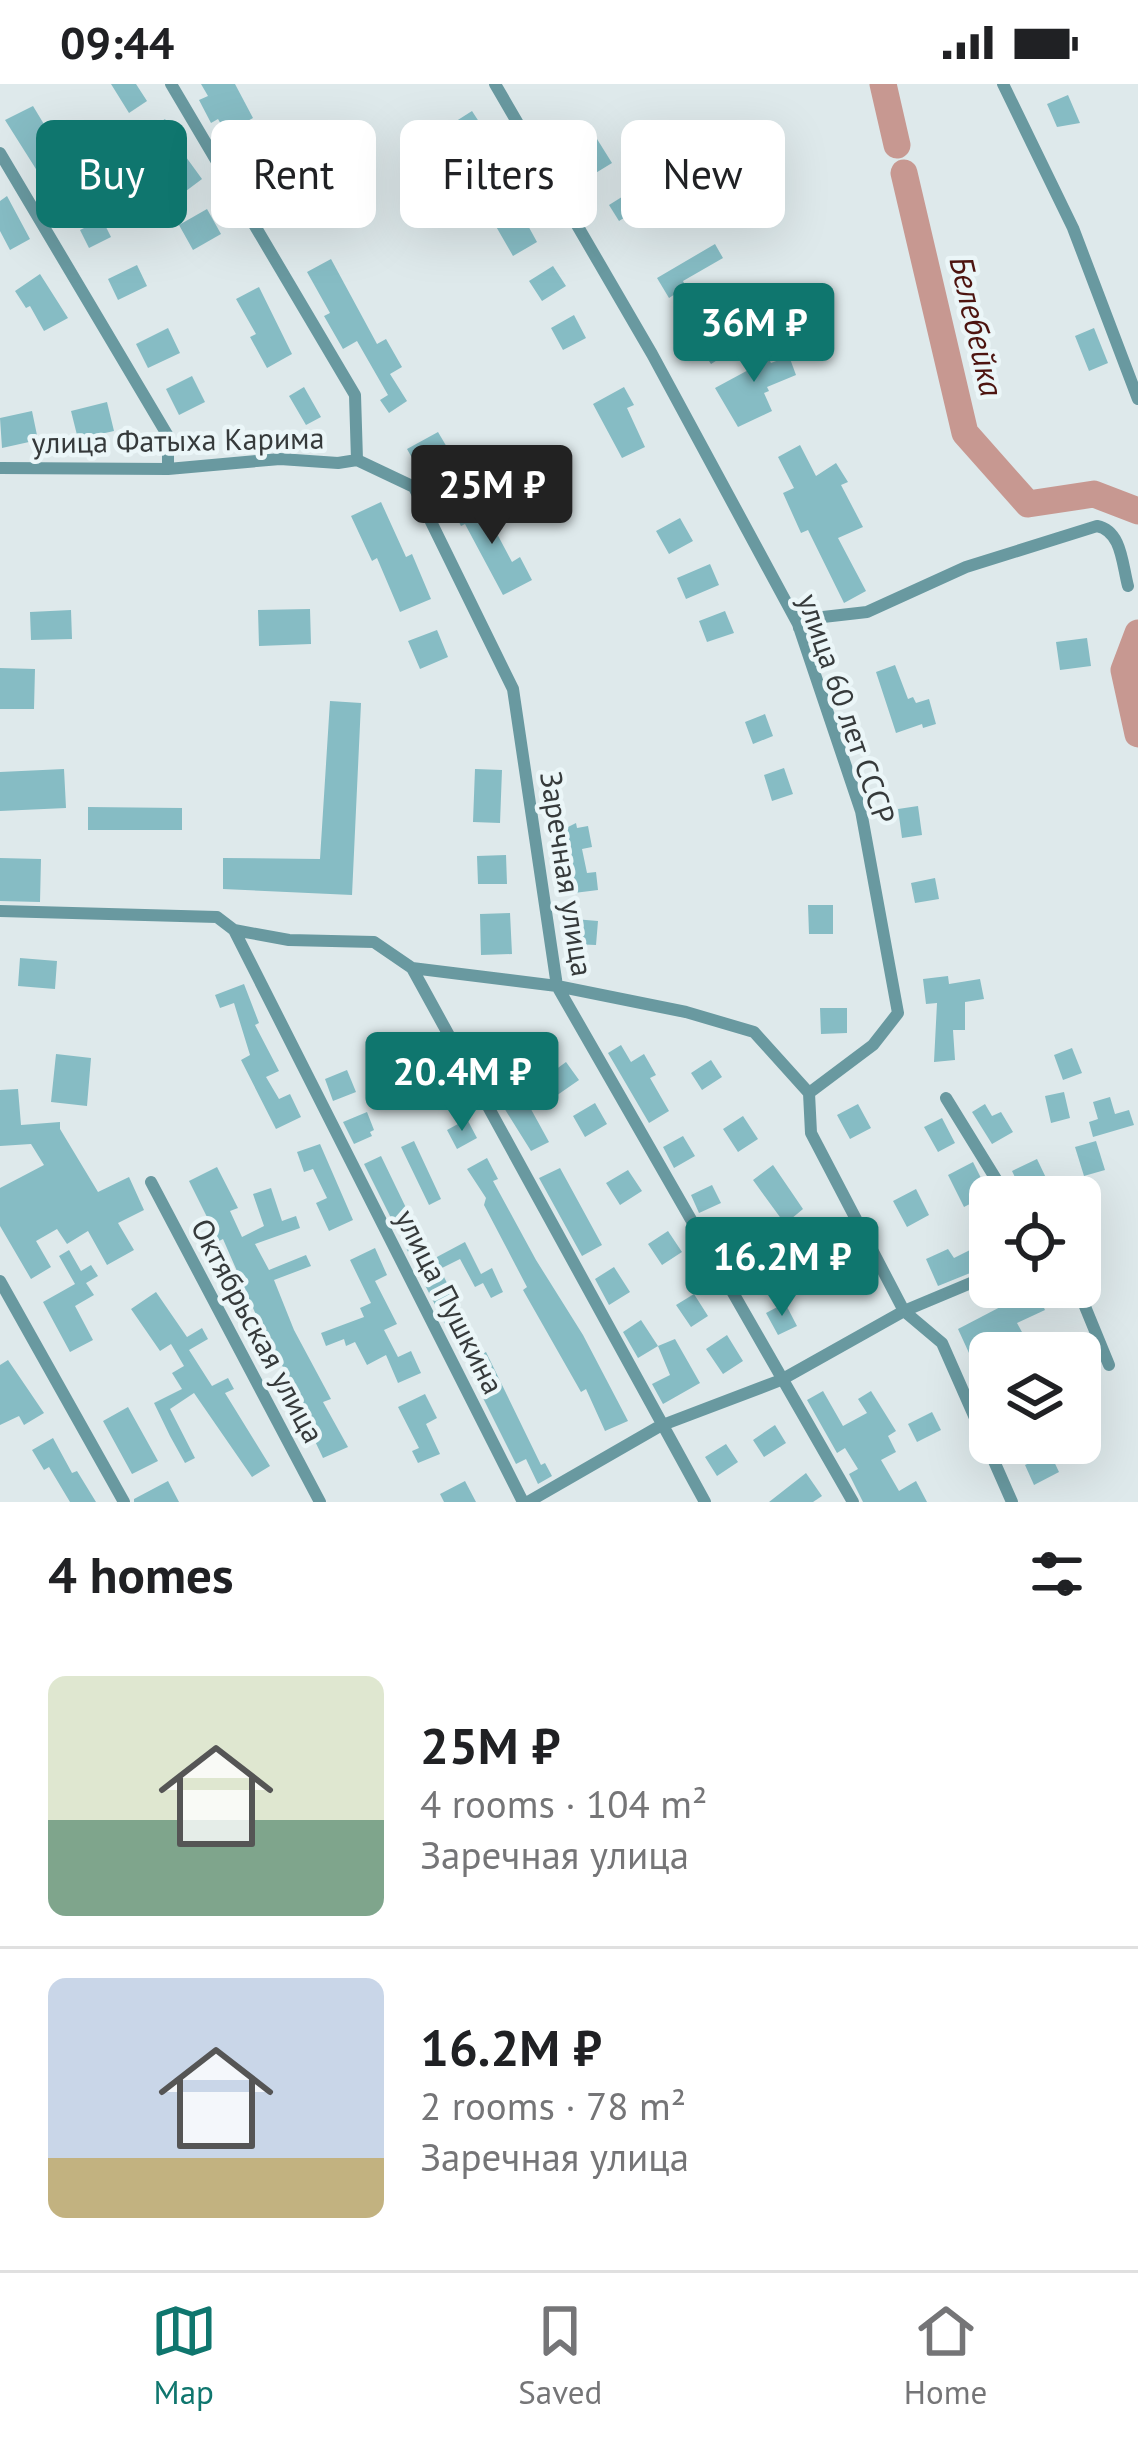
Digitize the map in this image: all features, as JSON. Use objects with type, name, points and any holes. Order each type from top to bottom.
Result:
[{"type":"street","points":[[171,84],[355,394],[357,460]]},
{"type":"street","name":"улица 60 лет СССР","points":[[495,84],[652,354],[799,628],[861,811],[898,1013],[872,1045],[809,1093]]},
{"type":"street","points":[[1003,84],[1073,228],[1138,399]]},
{"type":"street","points":[[0,153],[168,436],[168,469]]},
{"type":"street","name":"улица Фатыха Карима","points":[[0,468],[168,469],[280,459],[357,460]]},
{"type":"street","name":"Заречная улица","points":[[357,460],[414,487],[513,689],[557,986],[853,1502]]},
{"type":"street","points":[[799,628],[823,616],[867,612],[966,567],[1097,526],[1115,536],[1127,586]]},
{"type":"street","points":[[0,911],[218,917],[234,930],[290,940],[374,942],[412,968],[705,1502]]},
{"type":"street","name":"улица Пушкина","points":[[234,930],[526,1502]]},
{"type":"street","points":[[412,968],[557,986],[686,1012],[754,1032],[809,1093],[811,1133],[904,1311],[942,1343],[1012,1502]]},
{"type":"street","points":[[946,1098],[994,1176]]},
{"type":"street","name":"Октябрьская улица","points":[[151,1182],[320,1502]]},
{"type":"street","points":[[0,1281],[124,1502]]},
{"type":"street","points":[[526,1502],[660,1426],[781,1380],[904,1311],[969,1284]]},
{"type":"street","points":[[1086,1308],[1109,1365]]},
{"type":"building","points":[[111,84],[136,84],[147,101],[129,113]]},
{"type":"building","points":[[201,84],[235,84],[253,118],[211,123],[199,100],[208,96]]},
{"type":"building","points":[[1068,95],[1080,123],[1057,127],[1047,104]]},
{"type":"building","points":[[33,106],[41,120],[36,120],[36,169],[5,120]]},
{"type":"building","points":[[597,139],[612,163],[597,172]]},
{"type":"building","points":[[187,158],[202,179],[187,190]]},
{"type":"building","points":[[7,196],[30,239],[10,250],[0,231],[0,201]]},
{"type":"building","points":[[621,198],[621,220],[619,221],[609,205]]},
{"type":"building","points":[[207,209],[211,228],[221,234],[193,250],[181,228],[187,228],[187,220]]},
{"type":"building","points":[[106,228],[111,237],[89,248],[80,230]]},
{"type":"building","points":[[497,228],[529,228],[537,242],[513,256]]},
{"type":"building","points":[[715,244],[723,258],[683,281],[686,287],[669,298],[657,278]]},
{"type":"building","points":[[331,259],[377,344],[386,339],[402,367],[390,374],[407,401],[389,413],[380,400],[388,395],[357,341],[343,349],[307,272]]},
{"type":"building","points":[[137,265],[147,286],[118,300],[108,279]]},
{"type":"building","points":[[553,266],[566,286],[542,301],[529,281]]},
{"type":"building","points":[[40,274],[68,318],[44,331],[15,291]]},
{"type":"building","points":[[259,287],[292,354],[267,368],[250,337],[256,334],[236,299]]},
{"type":"building","points":[[574,315],[586,338],[563,350],[551,328]]},
{"type":"building","points":[[718,322],[735,349],[711,364],[690,332]]},
{"type":"building","points":[[168,328],[180,353],[148,368],[136,344]]},
{"type":"building","points":[[1094,328],[1108,363],[1089,371],[1075,336]]},
{"type":"building","points":[[759,339],[771,363],[789,356],[796,375],[767,387],[764,393],[772,411],[738,427],[715,388],[752,368],[741,348]]},
{"type":"building","points":[[192,376],[205,402],[179,415],[166,389]]},
{"type":"building","points":[[304,387],[321,417],[306,425],[289,396]]},
{"type":"building","points":[[624,387],[634,405],[627,408],[645,447],[622,458],[593,404]]},
{"type":"building","points":[[107,402],[114,431],[78,439],[71,411]]},
{"type":"building","points":[[32,411],[38,440],[2,448],[0,418]]},
{"type":"building","points":[[438,432],[451,454],[420,472],[407,449]]},
{"type":"building","points":[[800,445],[816,476],[836,463],[848,482],[841,485],[863,527],[838,538],[866,591],[844,603],[808,530],[801,533],[783,493],[794,488],[778,457]]},
{"type":"building","points":[[477,496],[512,562],[520,557],[532,580],[503,595],[452,508]]},
{"type":"building","points":[[381,502],[406,557],[412,554],[431,599],[400,612],[377,558],[372,561],[351,516]]},
{"type":"building","points":[[680,518],[693,541],[669,554],[656,531]]},
{"type":"building","points":[[710,564],[719,585],[686,599],[677,578]]},
{"type":"building","points":[[310,609],[311,644],[259,646],[258,610]]},
{"type":"building","points":[[71,610],[72,639],[31,640],[30,612]]},
{"type":"building","points":[[725,611],[734,633],[707,642],[699,621]]},
{"type":"building","points":[[437,630],[448,657],[420,669],[408,641]]},
{"type":"building","points":[[1087,638],[1091,666],[1060,670],[1056,642]]},
{"type":"building","points":[[895,665],[908,699],[913,697],[916,703],[929,699],[936,724],[896,733],[876,672]]},
{"type":"building","points":[[0,668],[35,669],[34,709],[0,709]]},
{"type":"building","points":[[330,701],[361,703],[352,895],[223,889],[223,858],[320,859]]},
{"type":"building","points":[[765,714],[773,736],[753,744],[745,722]]},
{"type":"building","points":[[784,768],[793,794],[772,801],[764,775]]},
{"type":"building","points":[[64,769],[66,808],[0,811],[0,772]]},
{"type":"building","points":[[475,769],[502,770],[500,823],[473,822]]},
{"type":"building","points":[[918,806],[922,835],[902,838],[898,809]]},
{"type":"building","points":[[88,807],[182,808],[182,830],[88,830]]},
{"type":"building","points":[[576,823],[577,828],[588,826],[592,847],[582,849],[587,873],[596,872],[598,890],[574,893],[571,850],[564,851],[560,831]]},
{"type":"building","points":[[506,855],[507,884],[478,884],[477,856]]},
{"type":"building","points":[[0,858],[41,859],[40,902],[0,901]]},
{"type":"building","points":[[935,878],[939,899],[915,903],[911,883]]},
{"type":"building","points":[[808,905],[833,905],[833,934],[809,934]]},
{"type":"building","points":[[510,913],[512,954],[481,955],[480,914]]},
{"type":"building","points":[[574,919],[598,921],[596,945],[572,944]]},
{"type":"building","points":[[20,958],[57,961],[55,989],[18,986]]},
{"type":"building","points":[[948,976],[949,984],[980,979],[984,999],[965,1002],[965,1030],[953,1030],[955,1060],[934,1062],[937,1003],[926,1004],[923,979]]},
{"type":"building","points":[[244,984],[259,1023],[255,1025],[279,1071],[266,1077],[279,1099],[290,1094],[301,1117],[276,1129],[241,1060],[250,1055],[234,1003],[220,1008],[215,995]]},
{"type":"building","points":[[820,1008],[847,1008],[847,1033],[821,1034]]},
{"type":"building","points":[[474,1036],[480,1044],[488,1039],[502,1061],[496,1065],[502,1075],[489,1083],[465,1042]]},
{"type":"building","points":[[621,1045],[631,1062],[644,1054],[656,1075],[650,1078],[669,1111],[649,1123],[608,1053]]},
{"type":"building","points":[[1072,1048],[1082,1073],[1063,1080],[1054,1055]]},
{"type":"building","points":[[56,1054],[91,1058],[87,1106],[51,1102]]},
{"type":"building","points":[[711,1060],[722,1077],[702,1090],[691,1073]]},
{"type":"building","points":[[566,1062],[579,1080],[553,1098],[540,1081]]},
{"type":"building","points":[[347,1070],[356,1092],[333,1101],[325,1079]]},
{"type":"building","points":[[18,1089],[21,1125],[60,1122],[98,1192],[129,1177],[144,1210],[118,1223],[134,1250],[107,1265],[88,1231],[67,1244],[57,1229],[36,1241],[51,1267],[31,1279],[0,1226],[0,1188],[44,1165],[31,1144],[0,1146],[0,1090]]},
{"type":"building","points":[[521,1091],[549,1142],[531,1151],[501,1103]]},
{"type":"building","points":[[1064,1092],[1070,1118],[1051,1123],[1045,1096]]},
{"type":"building","points":[[1110,1097],[1115,1114],[1129,1110],[1134,1125],[1093,1137],[1089,1122],[1098,1119],[1093,1102]]},
{"type":"building","points":[[595,1103],[607,1124],[585,1137],[573,1116]]},
{"type":"building","points":[[858,1104],[871,1128],[850,1139],[837,1115]]},
{"type":"building","points":[[985,1104],[992,1116],[1001,1112],[1013,1132],[992,1144],[972,1112]]},
{"type":"building","points":[[367,1112],[372,1136],[354,1144],[343,1122]]},
{"type":"building","points":[[743,1116],[758,1139],[738,1152],[723,1129]]},
{"type":"building","points":[[942,1118],[955,1143],[938,1152],[924,1127]]},
{"type":"building","points":[[467,1119],[477,1138],[457,1149],[447,1130]]},
{"type":"building","points":[[683,1136],[695,1156],[674,1168],[663,1147]]},
{"type":"building","points":[[414,1141],[441,1199],[429,1205],[401,1147]]},
{"type":"building","points":[[1096,1141],[1105,1170],[1084,1176],[1075,1147]]},
{"type":"building","points":[[320,1144],[353,1220],[329,1231],[316,1203],[327,1198],[313,1169],[304,1172],[297,1152]]},
{"type":"building","points":[[381,1156],[409,1214],[393,1222],[364,1164]]},
{"type":"building","points":[[487,1158],[498,1179],[493,1181],[628,1421],[605,1431],[586,1389],[581,1392],[523,1290],[527,1287],[484,1205],[486,1198],[467,1169]]},
{"type":"building","points":[[1037,1159],[1045,1176],[1014,1176],[1012,1171]]},
{"type":"building","points":[[973,1162],[980,1176],[969,1176],[969,1204],[964,1207],[948,1175]]},
{"type":"building","points":[[773,1165],[803,1209],[785,1224],[753,1180]]},
{"type":"building","points":[[217,1167],[238,1208],[230,1211],[242,1237],[264,1226],[253,1194],[271,1188],[282,1221],[296,1216],[300,1228],[255,1244],[269,1270],[306,1255],[311,1266],[274,1280],[331,1399],[323,1402],[348,1447],[323,1458],[294,1397],[299,1394],[267,1340],[223,1239],[219,1241],[189,1181]]},
{"type":"building","points":[[560,1168],[602,1245],[582,1256],[539,1178]]},
{"type":"building","points":[[628,1170],[642,1191],[620,1205],[606,1183]]},
{"type":"building","points":[[712,1185],[721,1203],[699,1213],[691,1195]]},
{"type":"building","points":[[916,1189],[929,1215],[907,1227],[893,1201]]},
{"type":"building","points":[[738,1226],[750,1248],[732,1258],[719,1236]]},
{"type":"building","points":[[668,1231],[682,1252],[662,1265],[648,1244]]},
{"type":"building","points":[[421,1233],[435,1258],[465,1242],[481,1274],[492,1268],[503,1292],[491,1298],[483,1283],[475,1287],[460,1259],[440,1269],[452,1293],[447,1296],[466,1333],[453,1340],[403,1242]]},
{"type":"building","points":[[375,1248],[387,1275],[375,1281],[397,1324],[384,1330],[398,1357],[411,1351],[421,1373],[398,1383],[386,1355],[367,1365],[355,1342],[346,1346],[344,1339],[326,1346],[321,1333],[364,1317],[360,1308],[371,1303],[350,1260]]},
{"type":"building","points":[[948,1249],[954,1258],[969,1250],[969,1273],[938,1286],[926,1259]]},
{"type":"building","points":[[69,1250],[81,1271],[91,1265],[98,1276],[86,1283],[94,1295],[75,1306],[93,1340],[70,1352],[43,1302],[75,1284],[59,1256]]},
{"type":"building","points":[[614,1267],[630,1292],[609,1305],[595,1279]]},
{"type":"building","points":[[156,1292],[187,1337],[202,1328],[208,1339],[189,1350],[212,1386],[228,1378],[234,1389],[225,1393],[270,1466],[252,1477],[194,1393],[170,1409],[195,1458],[185,1463],[170,1436],[154,1403],[182,1389],[172,1373],[184,1366],[171,1344],[160,1351],[131,1309]]},
{"type":"building","points":[[694,1294],[708,1316],[691,1327],[676,1305]]},
{"type":"building","points":[[785,1303],[797,1326],[778,1335],[766,1313]]},
{"type":"building","points":[[998,1308],[1045,1310],[1017,1323],[1022,1332],[969,1332],[969,1353],[958,1329]]},
{"type":"building","points":[[641,1320],[658,1346],[638,1358],[623,1332]]},
{"type":"building","points":[[727,1335],[743,1361],[723,1374],[706,1349]]},
{"type":"building","points":[[675,1339],[700,1383],[663,1404],[652,1384],[670,1375],[658,1346]]},
{"type":"building","points":[[486,1352],[541,1465],[545,1463],[552,1476],[538,1484],[526,1459],[516,1464],[470,1372],[467,1362]]},
{"type":"building","points":[[8,1360],[44,1413],[24,1425],[19,1416],[0,1425],[0,1365]]},
{"type":"building","points":[[823,1391],[843,1426],[867,1413],[858,1399],[871,1391],[896,1431],[888,1436],[896,1452],[881,1460],[899,1491],[916,1481],[927,1502],[863,1502],[849,1474],[858,1469],[845,1448],[837,1453],[807,1400]]},
{"type":"building","points":[[425,1394],[437,1418],[426,1424],[440,1454],[418,1463],[412,1451],[419,1448],[398,1407]]},
{"type":"building","points":[[128,1407],[158,1461],[132,1474],[103,1421]]},
{"type":"building","points":[[932,1412],[941,1430],[917,1442],[908,1424]]},
{"type":"building","points":[[775,1425],[786,1443],[764,1457],[753,1440]]},
{"type":"building","points":[[53,1438],[72,1473],[77,1471],[96,1502],[70,1502],[49,1467],[44,1470],[32,1450]]},
{"type":"building","points":[[726,1444],[738,1462],[717,1476],[705,1457]]},
{"type":"building","points":[[1055,1464],[1059,1472],[1034,1485],[1025,1465]]},
{"type":"building","points":[[806,1473],[822,1496],[813,1502],[769,1502]]},
{"type":"building","points":[[168,1481],[179,1502],[134,1502],[134,1499]]},
{"type":"building","points":[[465,1481],[476,1502],[444,1502],[440,1494]]},
{"type":"waterway","name":"Белебейка","points":[[883,84],[897,145]]},
{"type":"waterway","name":"Белебейка","points":[[904,173],[965,433],[1028,504],[1094,494],[1138,511]]},
{"type":"waterway","name":"Белебейка","points":[[1138,633],[1124,670],[1138,734]]}]
